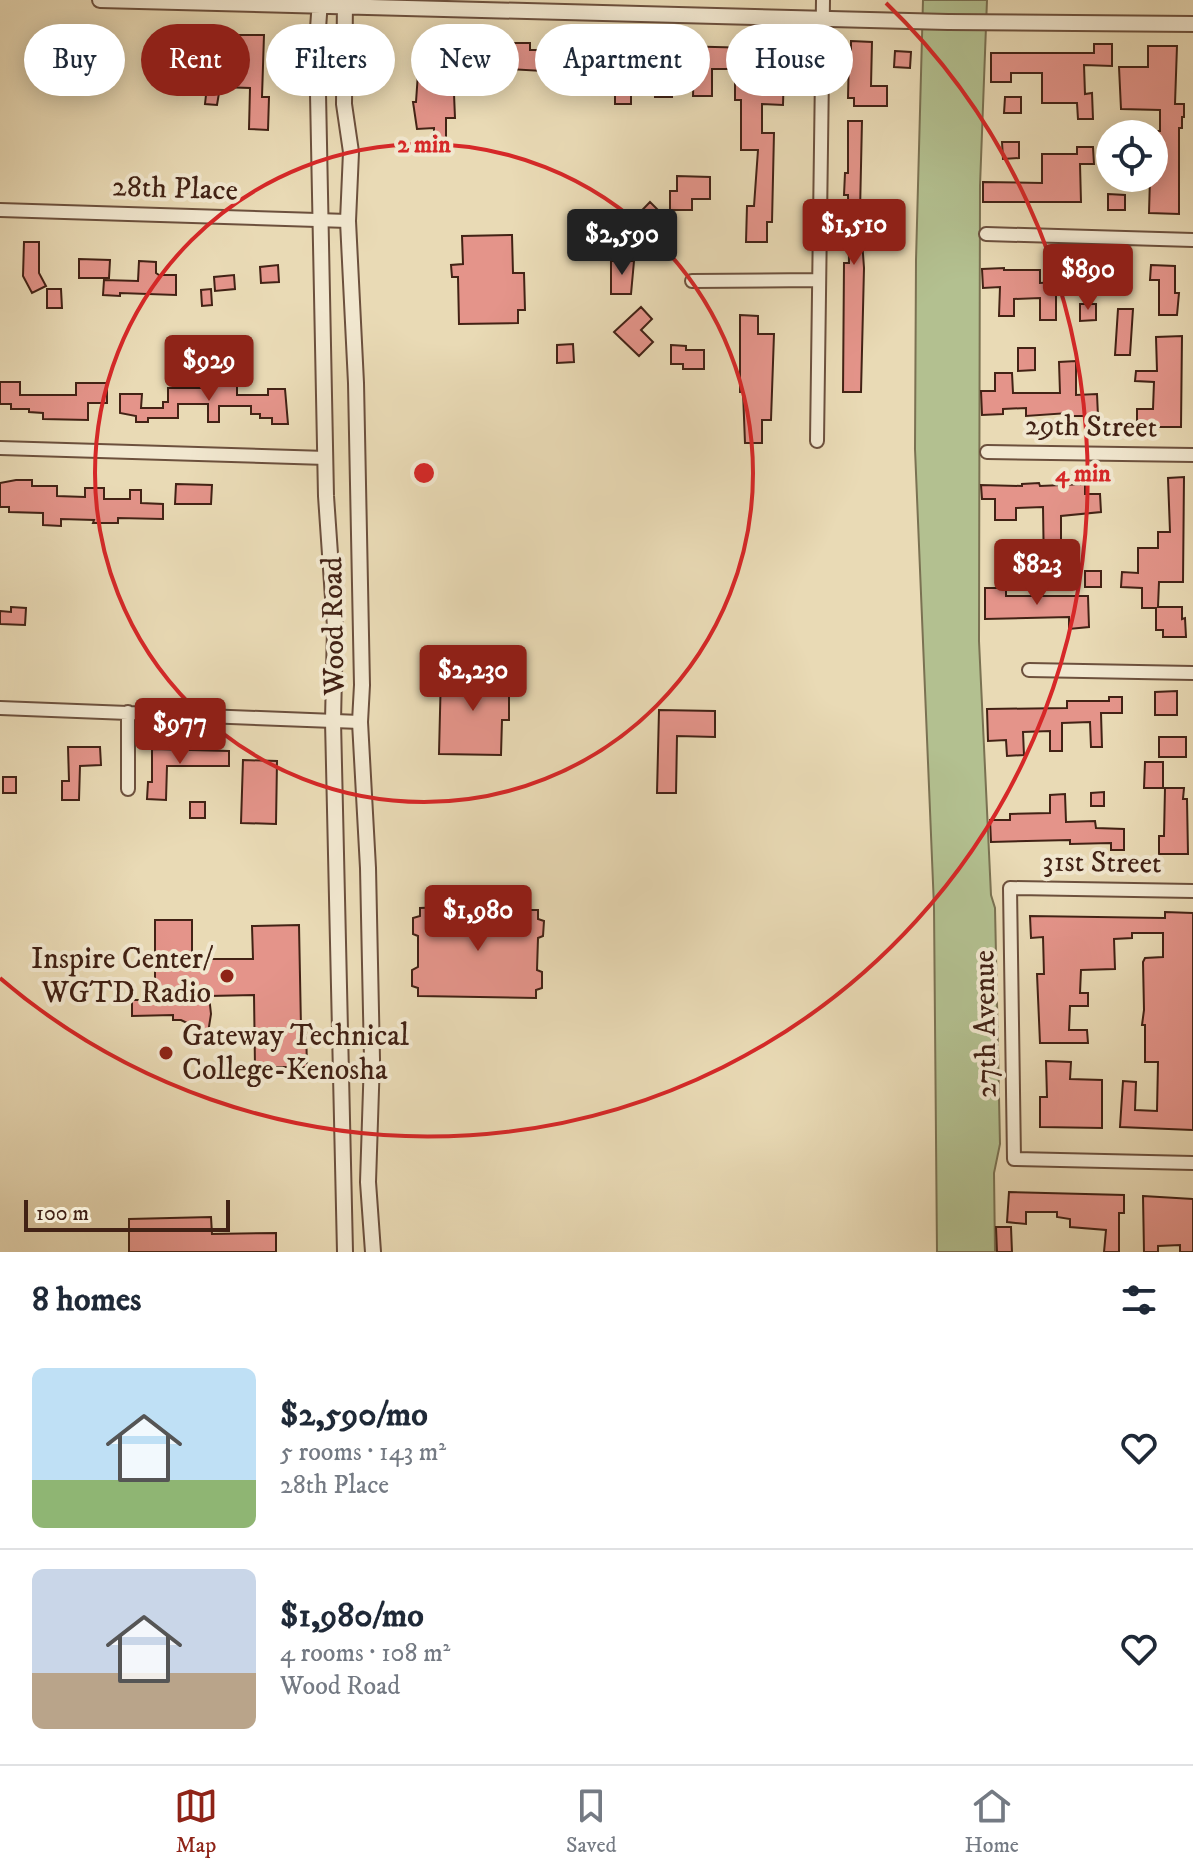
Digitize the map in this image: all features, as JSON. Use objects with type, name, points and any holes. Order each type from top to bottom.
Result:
[{"type":"street","points":[[100,0],[345,3],[948,22],[1193,24]]},
{"type":"street","points":[[817,441],[823,0]]},
{"type":"street","name":"Wood Road","points":[[320,3],[317,43],[326,458],[335,627],[333,721],[345,1252]]},
{"type":"street","name":"Wood Road","points":[[345,3],[344,104],[352,176],[348,221],[356,398],[362,685],[360,722],[368,868],[372,1059],[368,1182],[373,1252]]},
{"type":"street","name":"28th Place","points":[[0,210],[348,221]]},
{"type":"street","points":[[986,234],[1193,240]]},
{"type":"street","points":[[692,281],[818,280]]},
{"type":"street","points":[[0,448],[326,458]]},
{"type":"street","name":"29th Street","points":[[987,452],[1193,455]]},
{"type":"street","points":[[1029,670],[1193,673]]},
{"type":"street","points":[[0,708],[360,722]]},
{"type":"street","points":[[128,712],[128,789]]},
{"type":"street","name":"31st Street","points":[[1010,888],[1193,891]]},
{"type":"street","name":"27th Avenue","points":[[1010,888],[1014,1159],[1193,1163]]},
{"type":"green space","points":[[923,0],[987,0],[980,186],[979,641],[991,895],[995,908],[1000,1144],[994,1173],[995,1252],[937,1252],[934,907],[915,449]]},
{"type":"building","points":[[250,35],[264,35],[262,97],[269,97],[268,130],[249,129]]},
{"type":"building","points":[[853,41],[872,42],[871,86],[887,86],[887,106],[854,106],[854,98],[848,98],[853,96]]},
{"type":"building","points":[[519,43],[530,43],[530,50],[535,50],[535,71],[519,70]]},
{"type":"building","points":[[1094,44],[1112,44],[1112,66],[1084,65],[1085,94],[1092,93],[1093,119],[1078,119],[1077,103],[1042,103],[1042,73],[1011,73],[1011,82],[991,82],[991,53],[1094,53]]},
{"type":"building","points":[[1148,46],[1177,46],[1175,104],[1184,104],[1182,128],[1179,128],[1179,214],[1149,213],[1150,192],[1168,192],[1168,120],[1160,120],[1160,110],[1121,109],[1119,67],[1148,67]]},
{"type":"building","points":[[710,47],[726,47],[726,69],[712,69],[712,96]]},
{"type":"building","points":[[895,51],[911,52],[910,68],[894,67]]},
{"type":"building","points":[[206,96],[218,96],[217,105],[205,104]]},
{"type":"building","points":[[416,96],[454,96],[455,118],[446,118],[446,149],[434,149],[434,128],[417,129],[413,102],[416,102]]},
{"type":"building","points":[[615,96],[631,96],[631,104],[615,104]]},
{"type":"building","points":[[735,96],[783,96],[783,105],[762,104],[762,133],[774,133],[772,222],[767,222],[767,242],[746,242],[747,206],[754,206],[758,150],[741,150],[741,100],[735,100]]},
{"type":"building","points":[[1005,97],[1021,97],[1021,113],[1004,113]]},
{"type":"building","points":[[848,121],[862,121],[860,212],[864,268],[861,392],[843,392],[844,263],[849,263],[848,195],[844,195],[845,173],[848,173]]},
{"type":"building","points":[[1002,142],[1019,142],[1019,158],[1003,159]]},
{"type":"building","points":[[1077,147],[1093,147],[1094,164],[1080,164],[1081,202],[983,202],[983,182],[1042,183],[1042,154],[1077,154]]},
{"type":"building","points":[[677,176],[710,177],[710,199],[692,199],[692,210],[670,210],[670,191],[677,191]]},
{"type":"building","points":[[1108,194],[1125,195],[1125,210],[1108,210]]},
{"type":"building","points":[[650,202],[660,212],[645,226],[654,235],[641,248],[623,230]]},
{"type":"building","points":[[512,235],[513,273],[524,273],[525,310],[518,310],[518,323],[459,324],[458,277],[452,277],[451,265],[463,264],[462,236]]},
{"type":"building","points":[[24,242],[39,242],[39,273],[46,286],[32,293],[23,276]]},
{"type":"building","points":[[79,259],[110,260],[109,278],[79,278]]},
{"type":"building","points":[[139,261],[156,262],[156,273],[159,275],[176,275],[176,295],[103,295],[104,280],[138,281]]},
{"type":"building","points":[[611,261],[634,261],[631,294],[611,294]]},
{"type":"building","points":[[1112,264],[1127,265],[1127,281],[1112,280]]},
{"type":"building","points":[[278,265],[279,282],[261,283],[260,267]]},
{"type":"building","points":[[1151,265],[1175,266],[1175,293],[1179,293],[1177,315],[1159,315],[1159,280],[1150,280]]},
{"type":"building","points":[[982,269],[1040,270],[1040,283],[1056,282],[1056,320],[1040,320],[1040,298],[1014,299],[1014,316],[999,316],[1000,287],[983,288]]},
{"type":"building","points":[[1088,270],[1089,288],[1062,288],[1061,271]]},
{"type":"building","points":[[234,275],[235,289],[215,291],[214,277]]},
{"type":"building","points":[[47,289],[61,289],[62,308],[47,308]]},
{"type":"building","points":[[211,289],[212,305],[202,306],[201,290]]},
{"type":"building","points":[[1080,304],[1096,304],[1096,320],[1080,321]]},
{"type":"building","points":[[641,307],[652,319],[641,330],[653,342],[639,356],[614,332]]},
{"type":"building","points":[[1118,309],[1133,309],[1130,355],[1115,355]]},
{"type":"building","points":[[740,315],[758,316],[758,334],[774,334],[771,420],[762,420],[762,443],[745,443],[743,392],[740,392]]},
{"type":"building","points":[[1182,336],[1181,427],[1137,427],[1137,409],[1153,409],[1154,382],[1135,381],[1136,371],[1157,371],[1156,337]]},
{"type":"building","points":[[573,344],[574,362],[557,363],[557,345]]},
{"type":"building","points":[[671,345],[686,346],[686,350],[704,350],[704,369],[683,369],[683,364],[671,364]]},
{"type":"building","points":[[1018,348],[1035,348],[1035,370],[1018,371]]},
{"type":"building","points":[[1076,361],[1076,395],[1097,394],[1098,416],[1068,416],[1068,413],[1026,416],[1026,408],[1003,409],[1003,414],[982,415],[981,391],[995,391],[995,373],[1012,373],[1013,393],[1060,393],[1059,362]]},
{"type":"building","points":[[0,382],[20,382],[20,395],[76,395],[76,383],[107,383],[107,403],[88,403],[88,420],[43,419],[43,413],[11,409],[11,404],[0,404]]},
{"type":"building","points":[[237,386],[237,395],[268,395],[268,389],[285,389],[288,424],[272,424],[272,418],[251,414],[251,406],[219,406],[219,422],[208,422],[208,404],[178,404],[178,418],[148,418],[148,422],[136,422],[136,416],[120,413],[120,394],[142,394],[141,408],[163,408],[163,402],[168,402],[168,388]]},
{"type":"building","points":[[1184,477],[1183,582],[1159,582],[1158,607],[1182,607],[1186,637],[1163,637],[1163,630],[1156,630],[1156,608],[1142,608],[1142,588],[1121,587],[1122,572],[1138,573],[1138,548],[1158,548],[1158,532],[1170,532],[1168,478]]},
{"type":"building","points":[[32,480],[32,486],[57,486],[57,496],[85,497],[85,488],[104,488],[104,499],[130,499],[130,490],[141,490],[141,503],[163,504],[163,519],[118,518],[118,523],[93,523],[94,520],[61,519],[61,526],[43,525],[43,513],[9,512],[9,507],[0,507],[0,483]]},
{"type":"building","points":[[1039,483],[1040,486],[1085,484],[1085,494],[1100,494],[1101,512],[1061,516],[1061,574],[1044,574],[1043,507],[1016,508],[1016,520],[995,520],[995,499],[982,499],[981,485],[1022,486]]},
{"type":"building","points":[[176,484],[212,485],[211,504],[175,504]]},
{"type":"building","points":[[1019,557],[1020,573],[1002,573],[1002,558]]},
{"type":"building","points":[[1085,571],[1101,571],[1101,587],[1085,587]]},
{"type":"building","points":[[985,588],[1006,588],[1006,596],[1088,596],[1089,627],[1069,629],[1069,617],[985,619]]},
{"type":"building","points":[[11,607],[26,608],[25,625],[0,624],[0,611],[11,612]]},
{"type":"building","points":[[441,672],[505,673],[505,687],[509,687],[509,720],[502,720],[501,755],[439,754]]},
{"type":"building","points":[[1177,691],[1177,715],[1155,715],[1155,692]]},
{"type":"building","points":[[1109,697],[1122,697],[1122,713],[1101,713],[1102,747],[1091,747],[1090,722],[1062,723],[1062,751],[1050,751],[1050,731],[1023,732],[1024,755],[1007,756],[1006,740],[988,741],[987,709],[1067,708],[1067,701],[1109,701]]},
{"type":"building","points":[[659,710],[715,711],[715,737],[677,736],[676,793],[657,793]]},
{"type":"building","points":[[1159,737],[1186,737],[1186,757],[1159,757]]},
{"type":"building","points":[[68,747],[100,747],[101,765],[80,766],[79,800],[62,800],[62,781],[69,781]]},
{"type":"building","points":[[152,749],[229,751],[229,766],[167,766],[166,800],[147,799],[148,782],[152,782]]},
{"type":"building","points":[[243,760],[277,761],[276,824],[241,823]]},
{"type":"building","points":[[1145,762],[1163,762],[1163,788],[1144,788]]},
{"type":"building","points":[[3,777],[16,777],[16,793],[3,793]]},
{"type":"building","points":[[1165,788],[1184,788],[1188,854],[1159,854],[1159,836],[1164,836]]},
{"type":"building","points":[[1104,792],[1104,806],[1091,806],[1091,793]]},
{"type":"building","points":[[1065,794],[1066,822],[1095,821],[1096,828],[1124,829],[1124,850],[1111,850],[1111,843],[1070,844],[1070,840],[991,842],[990,820],[1010,820],[1010,814],[1050,813],[1050,795]]},
{"type":"building","points":[[190,802],[205,802],[205,818],[190,818]]},
{"type":"building","points":[[447,907],[447,910],[538,910],[538,919],[544,921],[543,936],[538,938],[537,970],[542,972],[542,988],[536,990],[536,998],[418,996],[418,988],[412,986],[412,970],[418,967],[418,936],[413,934],[413,918],[420,916],[420,908]]},
{"type":"building","points":[[1165,912],[1193,913],[1193,1130],[1120,1127],[1123,1081],[1136,1082],[1135,1110],[1157,1111],[1158,1062],[1145,1062],[1143,962],[1145,958],[1163,957],[1163,933],[1132,933],[1132,938],[1114,939],[1115,969],[1081,970],[1080,993],[1088,993],[1088,1006],[1070,1006],[1069,1030],[1087,1030],[1088,1043],[1040,1043],[1037,974],[1044,974],[1043,937],[1031,938],[1030,916],[1165,918]]},
{"type":"building","name":"Inspire Center/ WGTD Radio","points":[[155,920],[192,920],[192,959],[253,959],[252,926],[299,925],[301,1028],[306,1028],[307,1067],[255,1067],[254,995],[209,996],[211,1014],[208,1033],[181,1020],[173,1020],[173,1015],[132,1016],[132,1000],[146,1000],[146,994],[155,994]]},
{"type":"building","points":[[1046,1061],[1071,1062],[1070,1079],[1102,1080],[1102,1128],[1040,1127],[1040,1097],[1047,1097]]},
{"type":"building","points":[[1009,1192],[1124,1195],[1124,1213],[1119,1213],[1119,1252],[1104,1252],[1106,1230],[1070,1227],[1070,1219],[1057,1217],[1057,1212],[1026,1212],[1026,1224],[1007,1222]]},
{"type":"building","points":[[1143,1196],[1193,1199],[1193,1252],[1180,1252],[1180,1245],[1158,1246],[1158,1252],[1144,1252]]},
{"type":"building","points":[[211,1217],[212,1234],[276,1233],[276,1252],[129,1252],[129,1219]]},
{"type":"building","points":[[996,1227],[1011,1227],[1012,1252],[997,1252]]},
{"type":"place","name":"Inspire Center/ WGTD Radio","points":[[227,976]]},
{"type":"place","name":"Gateway Technical College-Kenosha","points":[[166,1053]]}]
